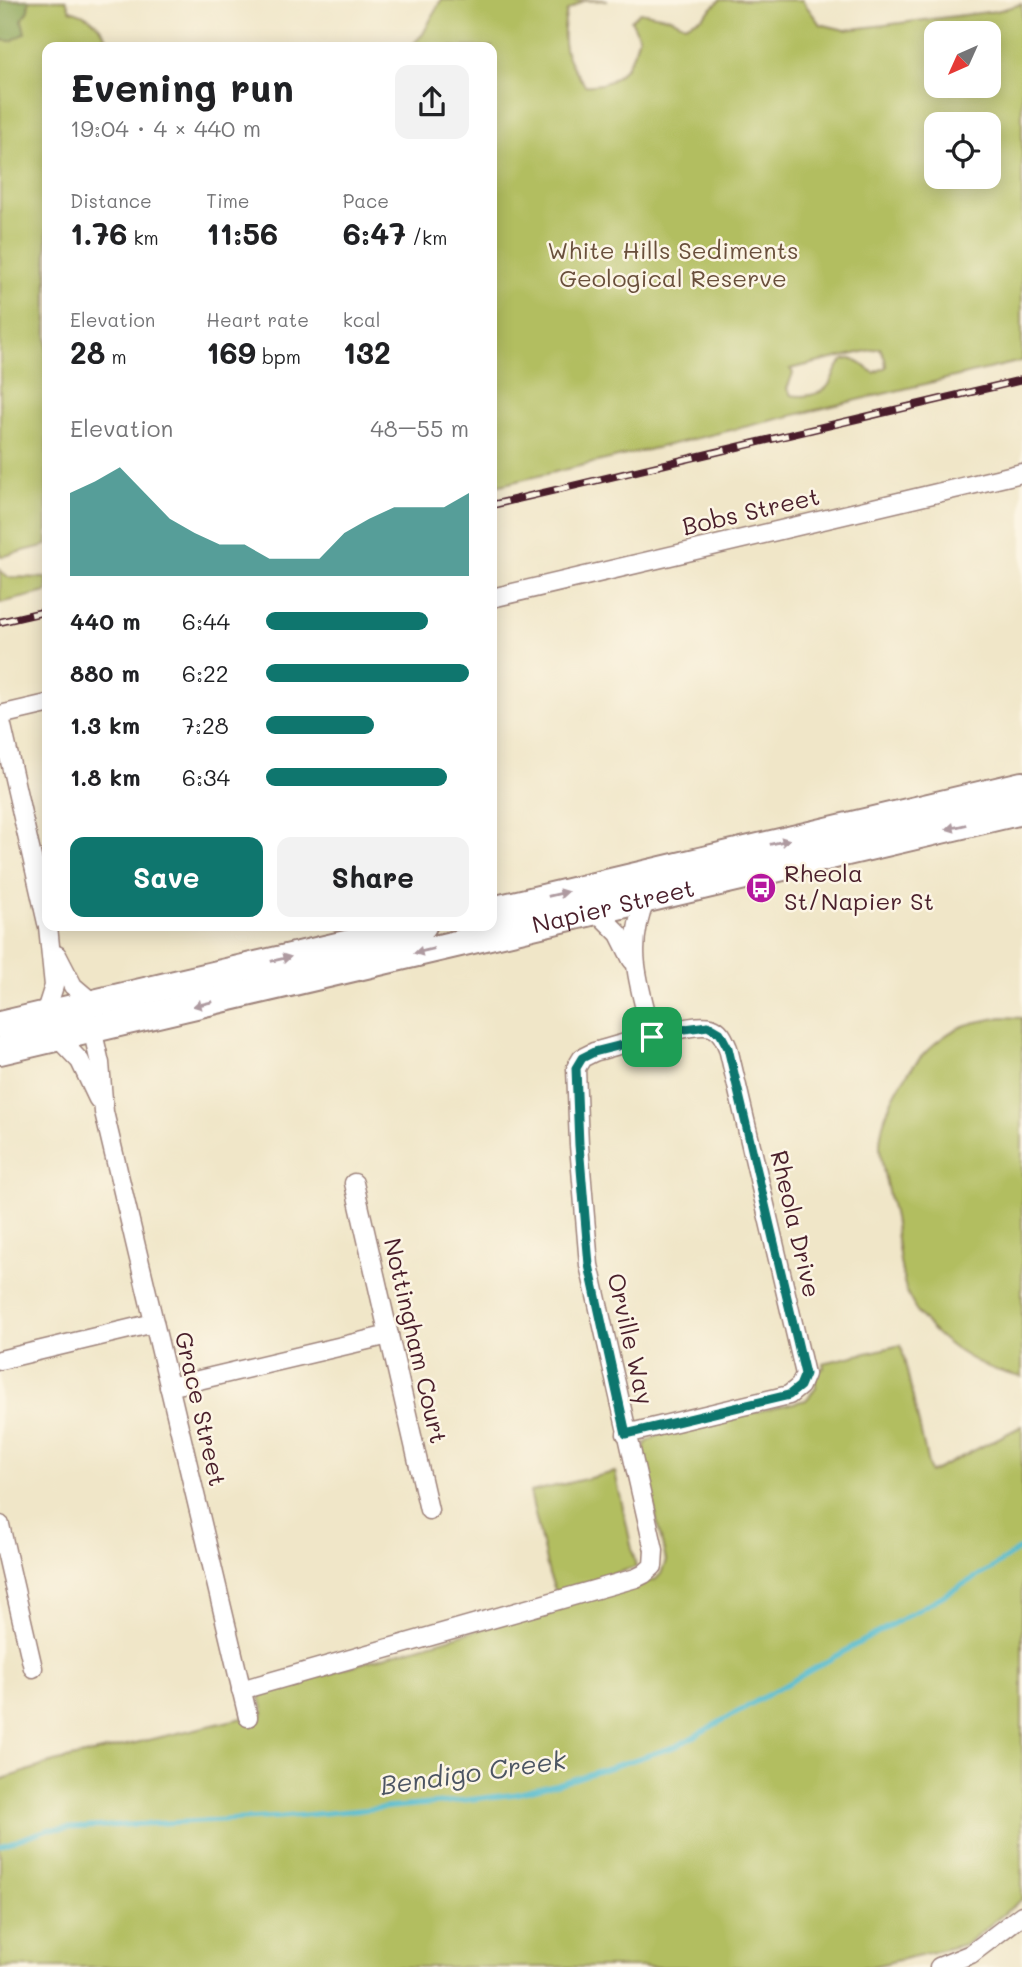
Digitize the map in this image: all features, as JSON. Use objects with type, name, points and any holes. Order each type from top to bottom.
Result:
[{"type":"highway","name":"Napier Street","points":[[497,908],[1022,785]]},
{"type":"highway","name":"Napier Street","points":[[0,1025],[45,1014],[93,1016],[596,911],[1022,811]]},
{"type":"highway","points":[[621,879],[623,887],[631,891],[677,880],[749,875]]},
{"type":"highway","name":"Napier Street","points":[[0,1051],[57,1037],[93,1016],[405,931]]},
{"type":"highway","points":[[0,1034],[93,1016]]},
{"type":"street","name":"Bobs Street","points":[[497,597],[1022,473]]},
{"type":"street","points":[[42,705],[0,716],[42,899]]},
{"type":"street","points":[[646,898],[634,939],[636,969],[652,1037]]},
{"type":"street","points":[[596,911],[619,934],[636,969]]},
{"type":"street","points":[[45,1014],[54,986],[49,931]]},
{"type":"street","points":[[50,931],[69,981],[93,1016]]},
{"type":"street","name":"Grace Street","points":[[93,1016],[104,1112],[248,1717]]},
{"type":"street","name":"Rheola Drive","points":[[626,1434],[789,1395],[800,1386],[805,1374],[724,1039],[720,1033],[708,1026],[652,1037]]},
{"type":"street","name":"Grace Street","points":[[57,1037],[80,1061],[104,1112]]},
{"type":"street","name":"Orville Way","points":[[241,1689],[461,1629],[644,1574],[653,1566],[654,1550],[589,1265],[576,1068],[587,1055],[652,1037]]},
{"type":"street","name":"Nottingham Court","points":[[354,1183],[429,1510]]},
{"type":"street","points":[[0,1360],[154,1323]]},
{"type":"street","points":[[169,1387],[389,1335]]},
{"type":"street","points":[[0,1525],[33,1668]]},
{"type":"street","points":[[939,1967],[971,1954],[1022,1914]]},
{"type":"green space","points":[[0,0],[29,0],[28,10],[22,20],[25,33],[11,41],[0,40]]},
{"type":"green space","points":[[29,0],[66,0],[70,10],[96,23],[109,42],[42,42],[42,546],[0,557],[0,40],[11,41],[24,33],[21,20],[28,10]]},
{"type":"green space","name":"White Hills Sediments Geological Reserve","points":[[441,0],[608,0],[583,1],[567,11],[565,23],[564,42],[568,59],[585,85],[596,85],[614,78],[627,65],[639,36],[631,20],[640,12],[671,18],[685,25],[703,17],[720,0],[802,0],[820,24],[845,30],[996,11],[1022,4],[1022,361],[497,486],[497,42],[415,42],[423,34]],"holes":[[[880,348],[886,367],[874,373],[854,360],[844,360],[828,386],[816,394],[791,395],[787,389],[793,373],[790,369]]]},
{"type":"green space","points":[[0,570],[7,577],[42,578],[42,593],[0,603]]},
{"type":"green space","points":[[1002,1017],[1022,1018],[1022,1377],[987,1367],[954,1348],[926,1323],[915,1308],[902,1275],[894,1218],[880,1153],[882,1128],[888,1110],[897,1091],[921,1058],[950,1032],[970,1024]]},
{"type":"green space","points":[[901,1345],[930,1473],[1022,1426],[1022,1899],[966,1944],[870,1967],[0,1967],[0,1780],[54,1762],[264,1713],[260,1697],[268,1690],[656,1579],[666,1561],[642,1456],[646,1443],[658,1435],[806,1400],[816,1388],[814,1370],[824,1368],[823,1363]]},
{"type":"green space","points":[[615,1472],[636,1567],[556,1592],[549,1575],[530,1492]]},
{"type":"waterway","name":"Bendigo Creek","points":[[0,1846],[49,1829],[281,1817],[440,1803],[516,1794],[558,1784],[677,1746],[994,1567],[1022,1547]]},
{"type":"railway","points":[[497,504],[1022,380]]},
{"type":"railway","points":[[0,622],[42,612]]},
{"type":"place","name":"Rheola St/Napier St","points":[[761,888]]},
{"type":"route","points":[[708,1026],[715,1028],[724,1039],[805,1374],[800,1386],[789,1395],[626,1434],[589,1265],[576,1068],[582,1058],[594,1052],[652,1037],[708,1026]]}]
